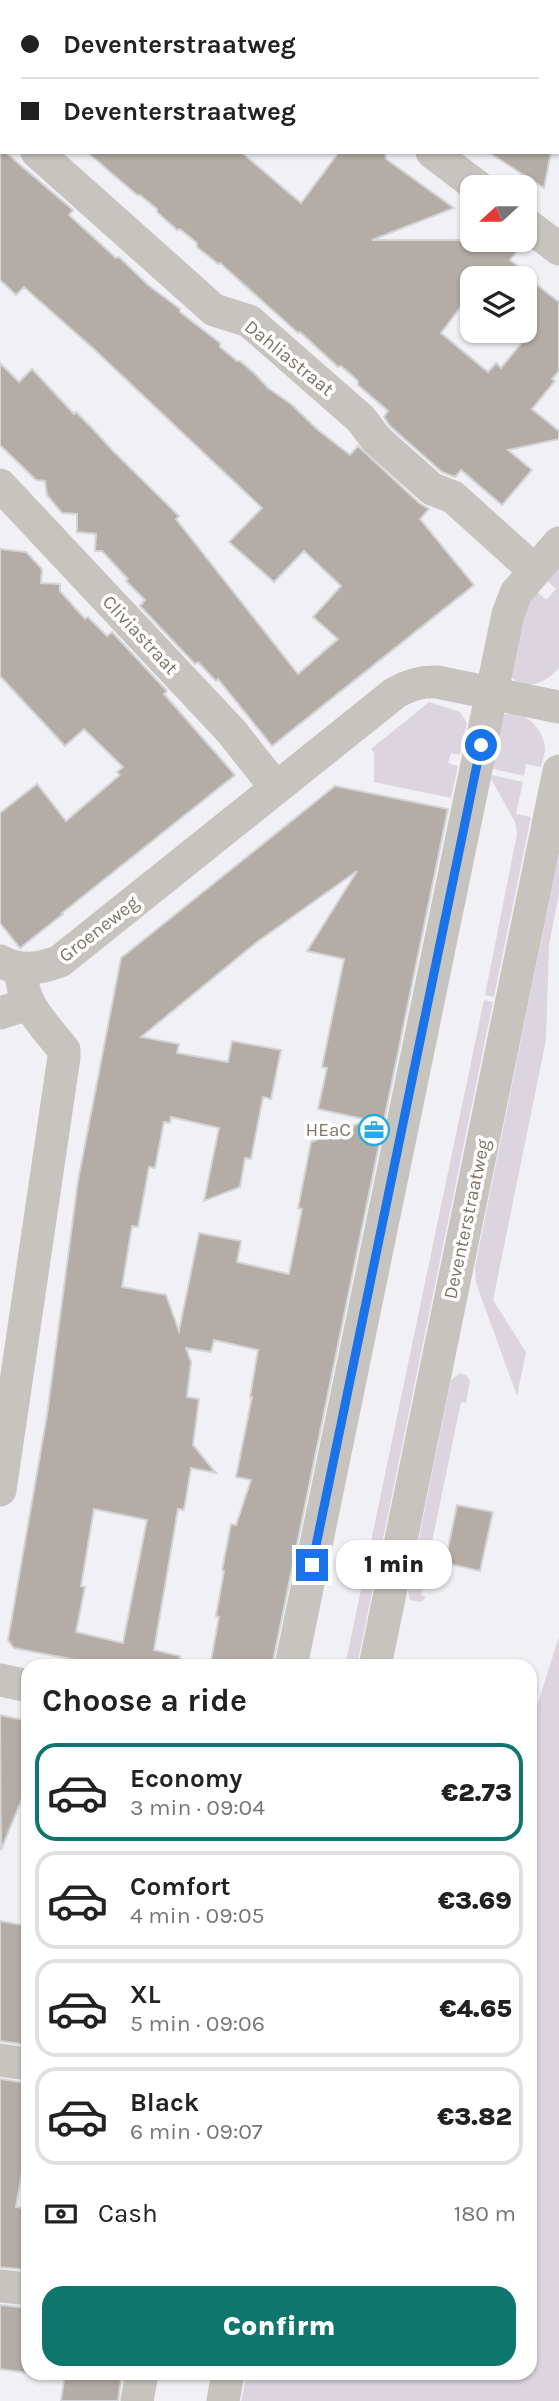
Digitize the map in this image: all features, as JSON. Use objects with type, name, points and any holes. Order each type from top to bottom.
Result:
[{"type":"street","name":"Dahliastraat","points":[[39,154],[215,310],[249,321],[361,419],[376,439],[432,489],[453,497],[535,571]]},
{"type":"street","points":[[435,154],[462,175]]},
{"type":"street","points":[[537,232],[559,249]]},
{"type":"street","name":"Cliviastraat","points":[[0,485],[231,731],[276,788]]},
{"type":"street","points":[[292,1659],[491,693],[512,603],[516,593],[559,542]]},
{"type":"street","name":"Groeneweg","points":[[10,964],[40,969],[60,961],[407,686],[425,681],[437,682],[559,708]]},
{"type":"street","name":"Deventerstraatweg","points":[[375,1659],[559,771]]},
{"type":"street","name":"Groeneweg","points":[[0,1490],[4,1441],[64,1057],[64,1050],[14,1008],[21,987],[10,964]]},
{"type":"street","points":[[0,1680],[21,1684]]},
{"type":"street","points":[[0,2060],[21,2063]]},
{"type":"street","points":[[0,2286],[21,2288]]},
{"type":"street","points":[[136,2401],[140,2380]]},
{"type":"street","points":[[223,2401],[227,2380]]},
{"type":"shaded area","points":[[559,564],[559,668],[543,681],[524,684],[511,677],[515,625],[536,591],[546,600],[556,589],[546,580]]},
{"type":"shaded area","points":[[429,702],[460,712],[467,723],[460,755],[451,753],[448,763],[458,766],[451,798],[374,782],[374,753],[371,749]]},
{"type":"shaded area","points":[[510,713],[523,716],[535,725],[545,744],[541,767],[526,764],[524,776],[489,768],[502,715]]},
{"type":"shaded area","points":[[492,775],[523,782],[516,814],[531,817],[494,997],[485,995],[517,834],[515,822],[490,777]]},
{"type":"shaded area","points":[[559,853],[559,893],[549,945],[546,1040],[493,1300],[526,1352],[517,1396],[476,1283],[475,1267]]},
{"type":"shaded area","points":[[484,1000],[493,1002],[358,1659],[346,1659]]},
{"type":"shaded area","points":[[460,1373],[470,1380],[466,1403],[461,1402],[421,1595],[426,1597],[421,1602],[410,1600],[408,1592],[451,1380]]},
{"type":"shaded area","points":[[559,1637],[559,2401],[241,2401],[246,2380],[537,2380],[537,1705]]},
{"type":"building","points":[[0,154],[7,154],[73,210],[69,215],[116,258],[119,257],[148,285],[220,343],[220,347],[240,361],[268,388],[291,404],[350,455],[358,446],[419,503],[429,509],[420,519],[474,585],[272,746],[218,679],[216,681],[198,662],[195,664],[140,606],[145,600],[126,581],[128,579],[102,551],[95,551],[96,534],[77,532],[77,514],[62,513],[47,495],[45,481],[36,480],[0,445],[0,363],[19,382],[32,369],[74,414],[76,412],[179,516],[176,519],[298,674],[338,639],[313,617],[341,586],[304,551],[274,582],[229,542],[262,508],[24,287],[16,295],[0,280]]},
{"type":"building","points":[[89,154],[243,154],[301,203],[338,154],[385,154],[386,159],[454,208],[372,240],[460,240],[460,252],[516,252],[510,260],[518,266],[460,266],[460,308],[441,333],[488,372],[496,363],[501,368],[522,343],[537,343],[537,285],[559,302],[559,371],[552,379],[555,381],[532,409],[559,431],[559,439],[508,450],[532,470],[502,505],[461,470],[455,477],[442,472],[390,426],[384,417],[388,411],[358,385],[358,381],[298,333],[220,263],[197,247],[197,243],[180,229],[177,230],[157,209]]},
{"type":"building","points":[[491,154],[551,154],[544,188],[537,184],[537,175],[524,175]]},
{"type":"building","points":[[0,549],[26,552],[42,569],[41,583],[60,584],[60,591],[85,619],[88,617],[107,636],[112,632],[167,691],[164,694],[235,775],[20,948],[0,923],[0,813],[37,784],[66,821],[120,775],[117,772],[123,767],[84,729],[65,746],[0,676]]},
{"type":"building","points":[[335,786],[448,809],[273,1659],[211,1659],[219,1617],[216,1616],[224,1571],[222,1570],[231,1524],[236,1525],[251,1480],[236,1477],[252,1397],[258,1350],[214,1340],[211,1352],[186,1348],[191,1362],[187,1397],[199,1399],[193,1445],[216,1473],[191,1468],[184,1510],[178,1509],[154,1650],[180,1656],[180,1659],[71,1659],[14,1648],[8,1640],[47,1415],[78,1181],[121,958]],"holes":[[[357,871],[307,951],[344,959],[322,1067],[327,1068],[318,1109],[368,1120],[311,1142],[298,1208],[302,1209],[289,1274],[237,1262],[241,1241],[199,1233],[179,1331],[166,1295],[122,1287],[132,1226],[138,1227],[149,1167],[155,1168],[164,1122],[170,1123],[171,1117],[219,1128],[204,1201],[240,1187],[245,1158],[251,1159],[263,1097],[271,1099],[281,1050],[232,1041],[228,1062],[177,1053],[179,1044],[141,1037],[257,942]],[[94,1509],[147,1520],[123,1643],[76,1632],[85,1587],[81,1586]]]},
{"type":"building","points":[[457,1505],[493,1512],[480,1571],[445,1563]]},
{"type":"building","points":[[0,1715],[21,1720],[21,1801],[1,1850]]},
{"type":"building","points":[[0,1921],[21,1925],[21,2044],[0,2041]]},
{"type":"building","points":[[0,2079],[21,2082],[21,2177],[16,2207],[21,2208],[21,2269],[0,2267]]},
{"type":"building","points":[[0,2305],[21,2307],[21,2372],[0,2369]]},
{"type":"building","points":[[64,2380],[121,2380],[118,2401],[61,2401]]},
{"type":"place","name":"HEaC","points":[[374,1130]]},
{"type":"route","points":[[312,1565],[481,745]]}]
